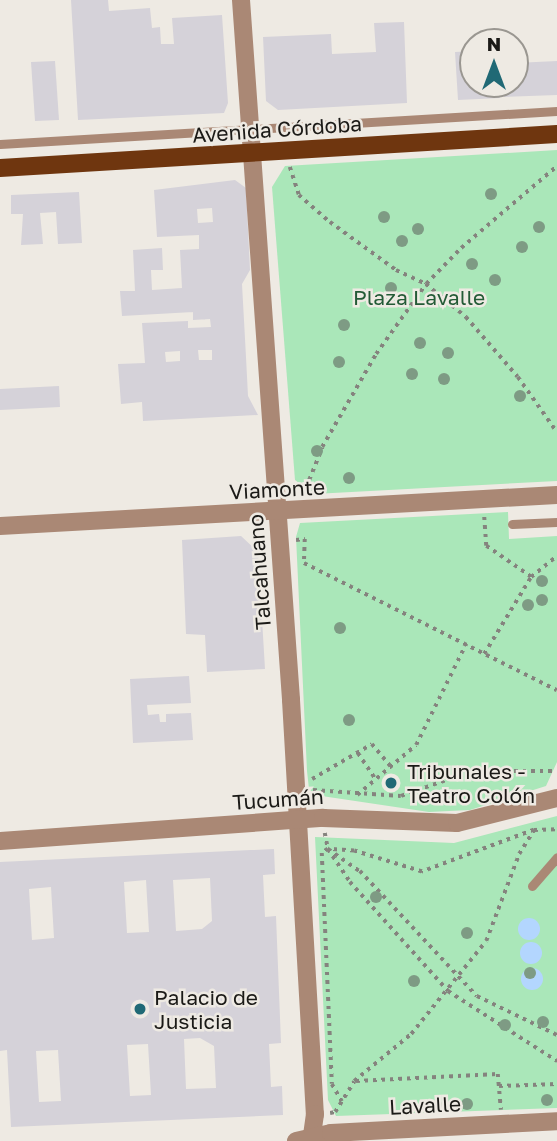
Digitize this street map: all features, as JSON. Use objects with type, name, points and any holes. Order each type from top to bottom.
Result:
[{"type":"main road","name":"Avenida Córdoba","points":[[0,168],[557,134]]},
{"type":"street","name":"Talcahuano","points":[[241,0],[280,542],[315,1114],[306,1140]]},
{"type":"street","name":"Viamonte","points":[[0,526],[557,495]]},
{"type":"street","name":"Tucumán","points":[[0,841],[323,818],[457,823],[557,798]]},
{"type":"street","name":"Lavalle","points":[[306,1140],[502,1123],[557,1121]]},
{"type":"lane","name":"Avenida Córdoba","points":[[0,144],[557,111]]},
{"type":"lane","points":[[512,524],[557,522]]},
{"type":"lane","points":[[533,886],[557,857]]},
{"type":"path","points":[[285,151],[299,195],[367,250],[426,284],[466,317],[519,377],[557,432]]},
{"type":"path","points":[[310,510],[309,480],[322,447],[376,354],[426,284],[461,248],[557,166]]},
{"type":"path","points":[[483,499],[486,546],[531,577]]},
{"type":"path","points":[[280,542],[305,539],[304,563],[557,690]]},
{"type":"path","points":[[484,654],[531,577],[557,556]]},
{"type":"path","points":[[356,796],[416,745],[466,644]]},
{"type":"path","points":[[294,787],[372,744],[391,768]]},
{"type":"path","points":[[358,753],[376,780]]},
{"type":"path","points":[[294,787],[356,796],[401,796],[472,771],[557,771]]},
{"type":"path","points":[[323,818],[328,849],[350,883],[448,991],[557,1061]]},
{"type":"path","points":[[342,1101],[332,1084],[322,853],[328,849],[354,851],[422,872],[534,830],[557,829]]},
{"type":"path","points":[[315,1114],[335,1112],[354,1081],[411,1034],[448,991],[486,941],[519,854],[534,830]]},
{"type":"path","points":[[328,849],[360,871],[457,979],[477,996],[557,1035]]},
{"type":"path","points":[[354,1081],[498,1074],[502,1123]]},
{"type":"path","points":[[499,1086],[557,1084]]},
{"type":"green space","name":"Plaza Lavalle","points":[[557,150],[557,481],[314,494],[295,480],[272,187],[285,166]]},
{"type":"green space","points":[[508,512],[509,539],[557,536],[557,762],[546,786],[470,810],[429,812],[315,795],[309,789],[307,771],[296,537],[300,523]]},
{"type":"green space","points":[[557,816],[557,1108],[336,1116],[328,1100],[315,837],[454,843]]},
{"type":"water","points":[[529,918],[537,921],[540,929],[537,937],[529,940],[521,937],[518,929],[521,921]]},
{"type":"water","points":[[531,942],[539,945],[542,953],[539,961],[531,964],[523,961],[520,953],[523,945]]},
{"type":"water","points":[[532,968],[540,971],[543,979],[540,987],[532,990],[524,987],[521,979],[524,971]]},
{"type":"building","points":[[71,0],[108,0],[109,11],[150,8],[152,28],[160,27],[161,44],[174,44],[172,18],[222,15],[228,103],[224,113],[78,120]]},
{"type":"building","points":[[404,22],[407,103],[278,110],[266,101],[263,37],[331,34],[332,54],[376,52],[374,23]]},
{"type":"building","points":[[455,52],[459,52],[459,98],[500,98],[458,100]]},
{"type":"building","points":[[55,61],[59,120],[35,121],[31,62]]},
{"type":"building","points":[[557,61],[557,95],[529,96],[529,62]]},
{"type":"building","points":[[235,180],[246,188],[250,270],[242,284],[248,396],[258,415],[143,421],[142,402],[121,404],[118,364],[145,363],[142,323],[188,321],[188,328],[211,327],[210,319],[193,320],[193,312],[122,316],[120,291],[135,291],[133,250],[162,248],[163,270],[151,270],[152,290],[182,288],[180,250],[199,249],[199,235],[157,237],[154,190]],"holes":[[[212,208],[213,222],[198,223],[197,209]],[[198,350],[212,350],[212,360],[199,360]],[[180,351],[180,361],[166,362],[165,352]]]},
{"type":"building","points":[[79,192],[82,243],[58,244],[56,212],[40,213],[43,244],[21,245],[23,214],[11,214],[11,195]]},
{"type":"building","points":[[59,386],[60,407],[0,410],[0,389]]},
{"type":"building","points":[[241,536],[258,552],[265,669],[207,672],[205,635],[186,634],[182,540]]},
{"type":"building","points":[[189,676],[191,703],[147,705],[148,715],[159,714],[160,722],[166,722],[166,714],[191,713],[193,740],[133,743],[130,679]]},
{"type":"building","name":"Palacio de Justicia","points":[[274,849],[275,874],[263,875],[265,917],[276,916],[281,1043],[269,1044],[271,1087],[282,1086],[283,1115],[11,1127],[7,1050],[0,1051],[0,862]],"holes":[[[210,878],[212,921],[202,929],[176,931],[173,880]],[[146,880],[149,932],[127,933],[124,882]],[[51,887],[54,938],[32,940],[29,889]],[[200,1038],[214,1046],[216,1088],[186,1089],[184,1039]],[[148,1044],[151,1095],[130,1096],[127,1045]],[[58,1050],[61,1101],[39,1102],[36,1051]]]},
{"type":"place","name":"Tribunales - Teatro Colón","points":[[391,783]]},
{"type":"place","name":"Palacio de Justicia","points":[[140,1009]]}]
